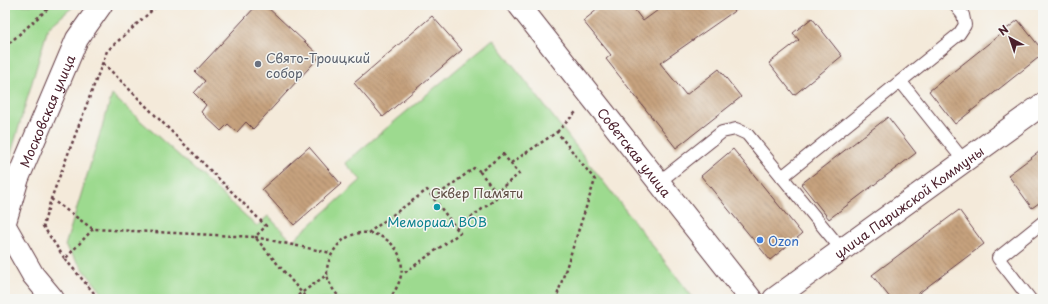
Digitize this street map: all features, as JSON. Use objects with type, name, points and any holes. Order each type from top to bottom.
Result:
[{"type":"street","name":"Московская улица","points":[[5,222],[18,178],[77,39],[101,5]]},
{"type":"street","name":"Советская улица","points":[[519,5],[751,299]]},
{"type":"street","name":"улица Парижской Коммуны","points":[[774,299],[1043,104]]},
{"type":"street","points":[[5,226],[33,275],[53,299]]},
{"type":"lane","points":[[782,177],[959,34],[965,25],[963,15],[955,5]]},
{"type":"lane","points":[[901,82],[964,161]]},
{"type":"lane","points":[[659,182],[722,132],[736,128],[748,134],[842,250]]},
{"type":"lane","points":[[1030,299],[998,258],[1043,222]]},
{"type":"path","points":[[5,47],[52,5]]},
{"type":"path","points":[[99,299],[65,258],[43,226],[51,199],[107,51],[158,5]]},
{"type":"path","points":[[102,63],[266,226],[255,237]]},
{"type":"path","points":[[511,163],[557,132],[591,96]]},
{"type":"path","points":[[556,299],[595,180],[557,132]]},
{"type":"path","points":[[480,172],[503,154],[511,163],[519,174],[496,192]]},
{"type":"path","points":[[434,198],[474,168],[480,172],[496,192],[496,199],[456,228]]},
{"type":"path","points":[[342,299],[336,294],[329,282],[327,267],[331,253],[341,241],[354,234],[368,232],[427,190],[460,233],[402,274]]},
{"type":"path","points":[[51,199],[93,229],[255,237],[331,253]]},
{"type":"path","points":[[65,258],[93,229]]},
{"type":"path","points":[[368,232],[382,237],[394,246],[401,259],[402,274],[398,288],[389,299]]},
{"type":"path","points":[[255,237],[307,299]]},
{"type":"path","points":[[293,299],[328,274]]},
{"type":"green space","points":[[5,5],[75,5],[48,28],[5,174]]},
{"type":"green space","name":"Сквер Памяти","points":[[493,39],[694,299],[107,299],[65,246],[112,95],[257,226],[268,216],[292,241],[361,180],[345,163]]},
{"type":"building","name":"Свято-Троицкий собор","points":[[257,5],[265,5],[320,56],[253,129],[246,122],[237,132],[228,124],[221,131],[201,112],[206,105],[194,93],[205,81],[195,72]]},
{"type":"building","points":[[603,5],[631,5],[643,21],[665,5],[743,5],[660,63],[686,95],[719,69],[741,97],[676,148],[606,59],[611,55],[583,21]]},
{"type":"building","points":[[432,16],[462,50],[383,117],[354,83]]},
{"type":"building","points":[[812,18],[842,56],[794,95],[769,63],[799,40],[793,33]]},
{"type":"building","points":[[1018,20],[1043,51],[1043,54],[955,124],[929,91]]},
{"type":"building","points":[[888,117],[916,153],[829,219],[801,184]]},
{"type":"building","points":[[309,147],[341,184],[294,225],[262,189]]},
{"type":"building","points":[[733,149],[802,234],[770,260],[701,176]]},
{"type":"building","points":[[1043,149],[1043,200],[1032,208],[1008,175]]},
{"type":"building","points":[[959,210],[984,244],[911,299],[891,299],[872,275]]},
{"type":"place","name":"Свято-Троицкий собор","points":[[258,64]]},
{"type":"place","name":"Мемориал ВОВ","points":[[437,207]]},
{"type":"place","name":"Ozon","points":[[760,240]]}]
